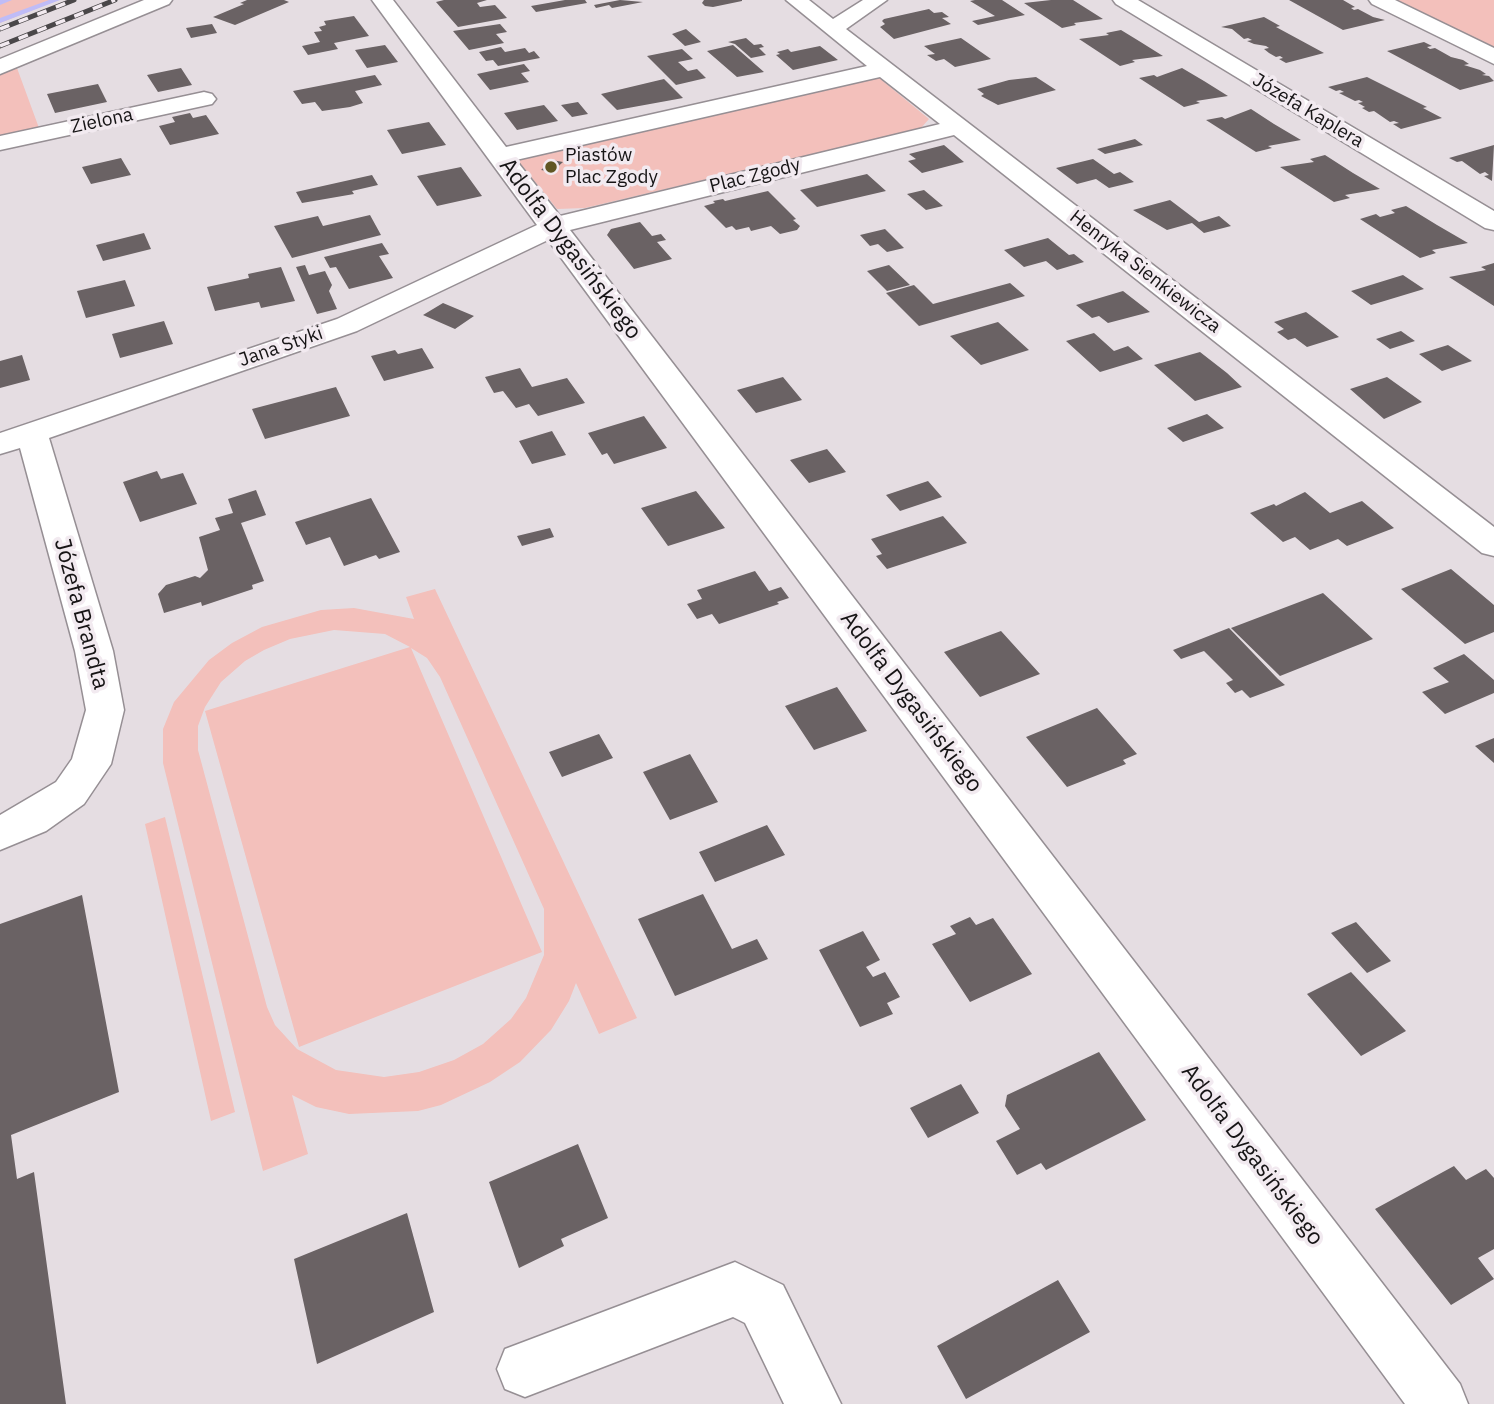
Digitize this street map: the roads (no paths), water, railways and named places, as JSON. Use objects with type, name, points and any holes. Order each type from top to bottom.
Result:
[{"type":"street","points":[[0,67],[162,0]]},
{"type":"street","name":"Adolfa Dygasińskiego","points":[[382,0],[1440,1404]]},
{"type":"street","name":"Henryka Sienkiewicza","points":[[796,0],[1494,544]]},
{"type":"street","points":[[832,28],[877,0]]},
{"type":"street","name":"Józefa Kaplera","points":[[1123,0],[1494,222]]},
{"type":"street","name":"Józefa Kaplera","points":[[1142,0],[1494,207]]},
{"type":"street","points":[[1379,0],[1494,57]]},
{"type":"street","points":[[501,156],[885,69]]},
{"type":"street","name":"Zielona","points":[[0,143],[204,99]]},
{"type":"street","name":"Plac Zgody","points":[[553,227],[603,212],[958,127]]},
{"type":"street","name":"Jana Styki","points":[[16,439],[347,325],[553,227]]},
{"type":"street","name":"Józefa Brandta","points":[[0,833],[31,819],[70,793],[91,764],[105,710],[94,651],[16,439]]},
{"type":"street","points":[[525,1369],[735,1289],[764,1304],[813,1404]]},
{"type":"waterway","points":[[0,3],[8,0]]},
{"type":"waterway","points":[[0,21],[56,0]]},
{"type":"railway","points":[[0,29],[74,0]]},
{"type":"railway","points":[[0,46],[115,0]]},
{"type":"place","name":"Piastów Plac Zgody","points":[[551,167]]}]
